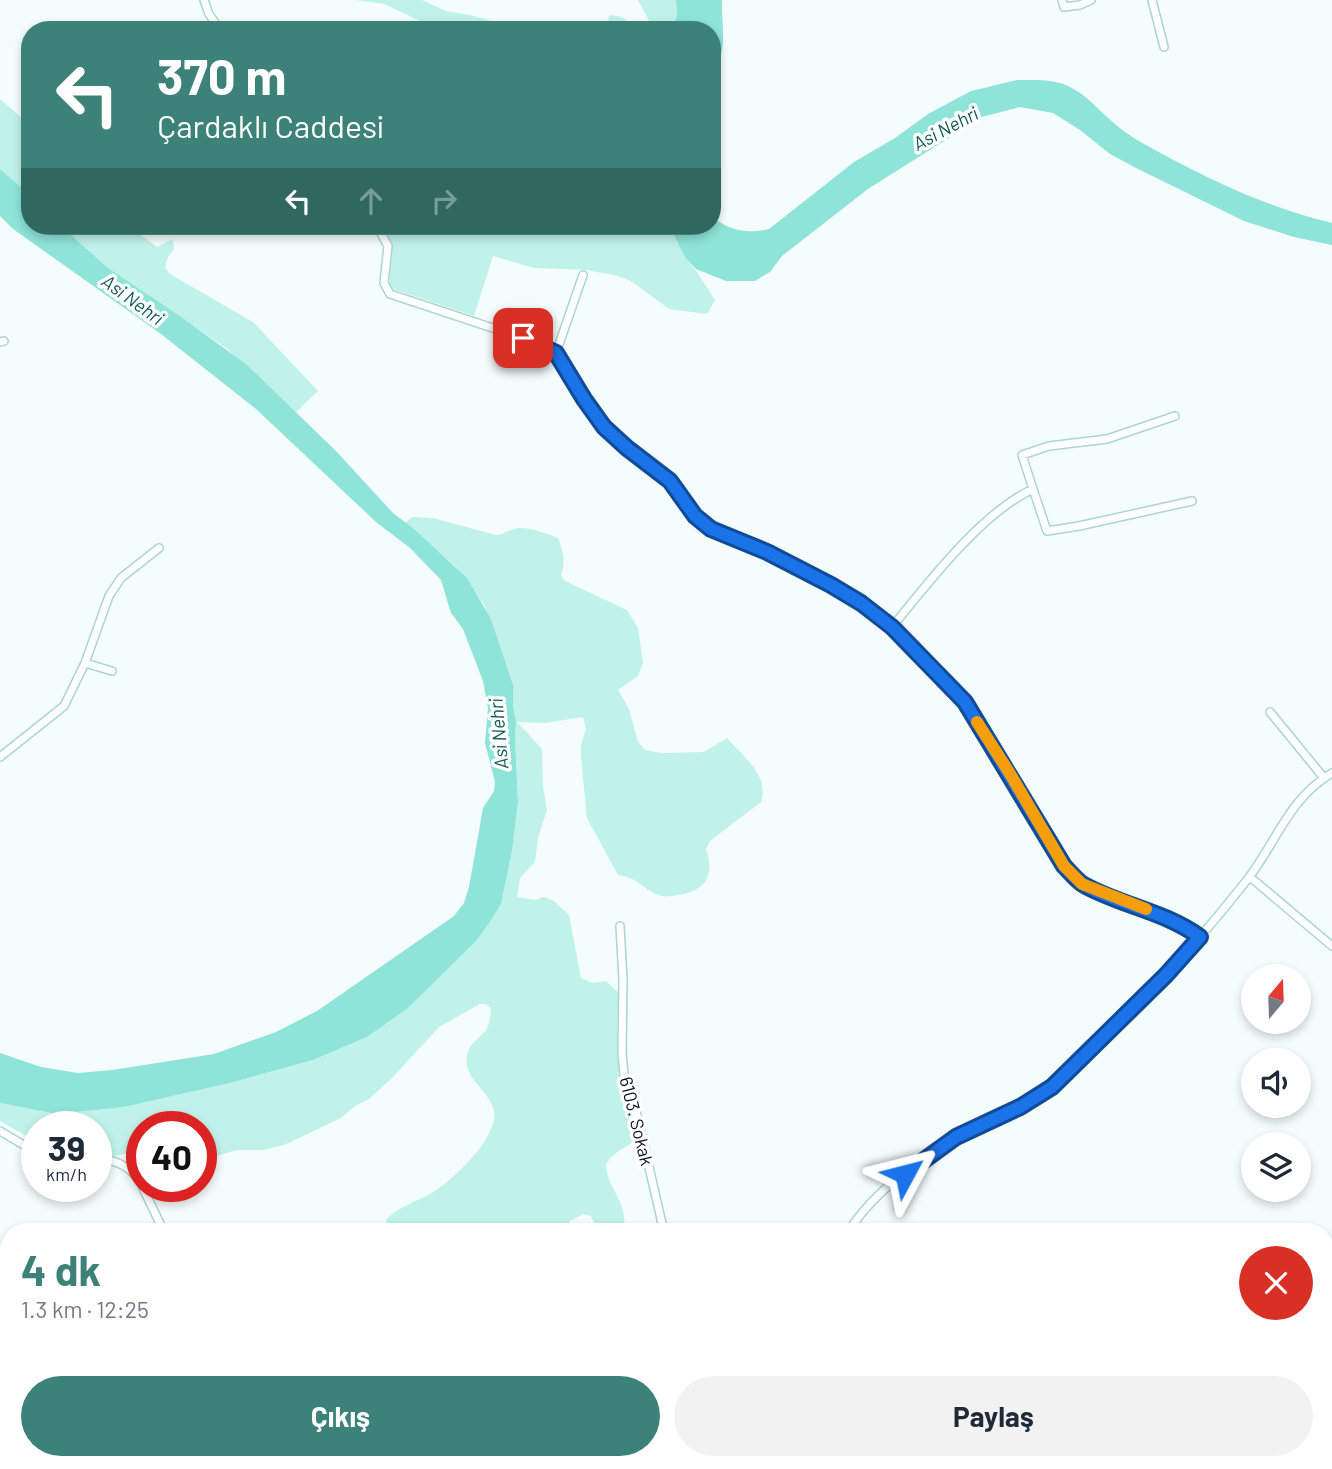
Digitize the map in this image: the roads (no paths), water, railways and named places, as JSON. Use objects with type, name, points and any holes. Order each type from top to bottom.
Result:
[{"type":"street","points":[[204,0],[214,21]]},
{"type":"street","points":[[1062,0],[1064,7],[1091,0]]},
{"type":"street","points":[[1152,0],[1164,47]]},
{"type":"street","points":[[382,235],[388,246],[384,283],[390,294],[538,343],[556,353],[604,427],[670,481],[702,522],[718,533],[767,552],[831,585],[892,627],[965,702],[1064,866],[1082,884],[1159,914],[1200,937]]},
{"type":"street","points":[[556,353],[583,275]]},
{"type":"street","points":[[1175,416],[1107,439],[1049,446],[1022,455],[1047,531],[1192,501]]},
{"type":"street","points":[[892,627],[942,567],[983,526],[1014,500],[1033,489]]},
{"type":"street","points":[[0,757],[64,706],[85,663],[110,596],[121,578],[159,548]]},
{"type":"street","points":[[85,663],[112,671]]},
{"type":"street","points":[[1270,712],[1324,778]]},
{"type":"street","points":[[855,1223],[865,1209],[920,1161],[956,1137],[1039,1096],[1059,1082],[1180,960],[1250,877],[1290,809],[1332,773]]},
{"type":"street","points":[[1250,877],[1332,946]]},
{"type":"street","name":"6103. Sokak","points":[[620,926],[625,1083],[636,1111],[662,1223]]},
{"type":"street","points":[[0,1131],[21,1143]]},
{"type":"street","points":[[150,1202],[160,1223]]},
{"type":"water","points":[[676,0],[722,0],[721,57],[721,21],[675,21]]},
{"type":"water","name":"Asi Nehri","points":[[1017,80],[1060,83],[1085,97],[1130,136],[1190,169],[1260,200],[1332,223],[1332,245],[1294,237],[1244,221],[1110,154],[1053,113],[1020,107],[982,117],[868,189],[782,256],[770,272],[755,281],[726,281],[696,269],[685,257],[674,235],[721,235],[721,223],[739,230],[769,229],[854,162],[895,138],[928,114],[971,91]]},
{"type":"water","points":[[0,169],[21,187],[21,235],[0,216]]},
{"type":"water","name":"Asi Nehri","points":[[21,235],[71,235],[108,268],[246,364],[336,451],[393,513],[467,578],[490,617],[513,684],[518,802],[512,851],[501,904],[476,941],[407,1009],[367,1037],[313,1060],[230,1083],[124,1107],[85,1111],[41,1111],[0,1103],[0,1053],[41,1067],[78,1073],[214,1054],[276,1032],[317,1011],[454,916],[464,903],[483,808],[494,791],[495,782],[485,743],[488,708],[483,681],[463,629],[451,613],[441,580],[410,548],[376,522],[256,409],[161,334]]}]
